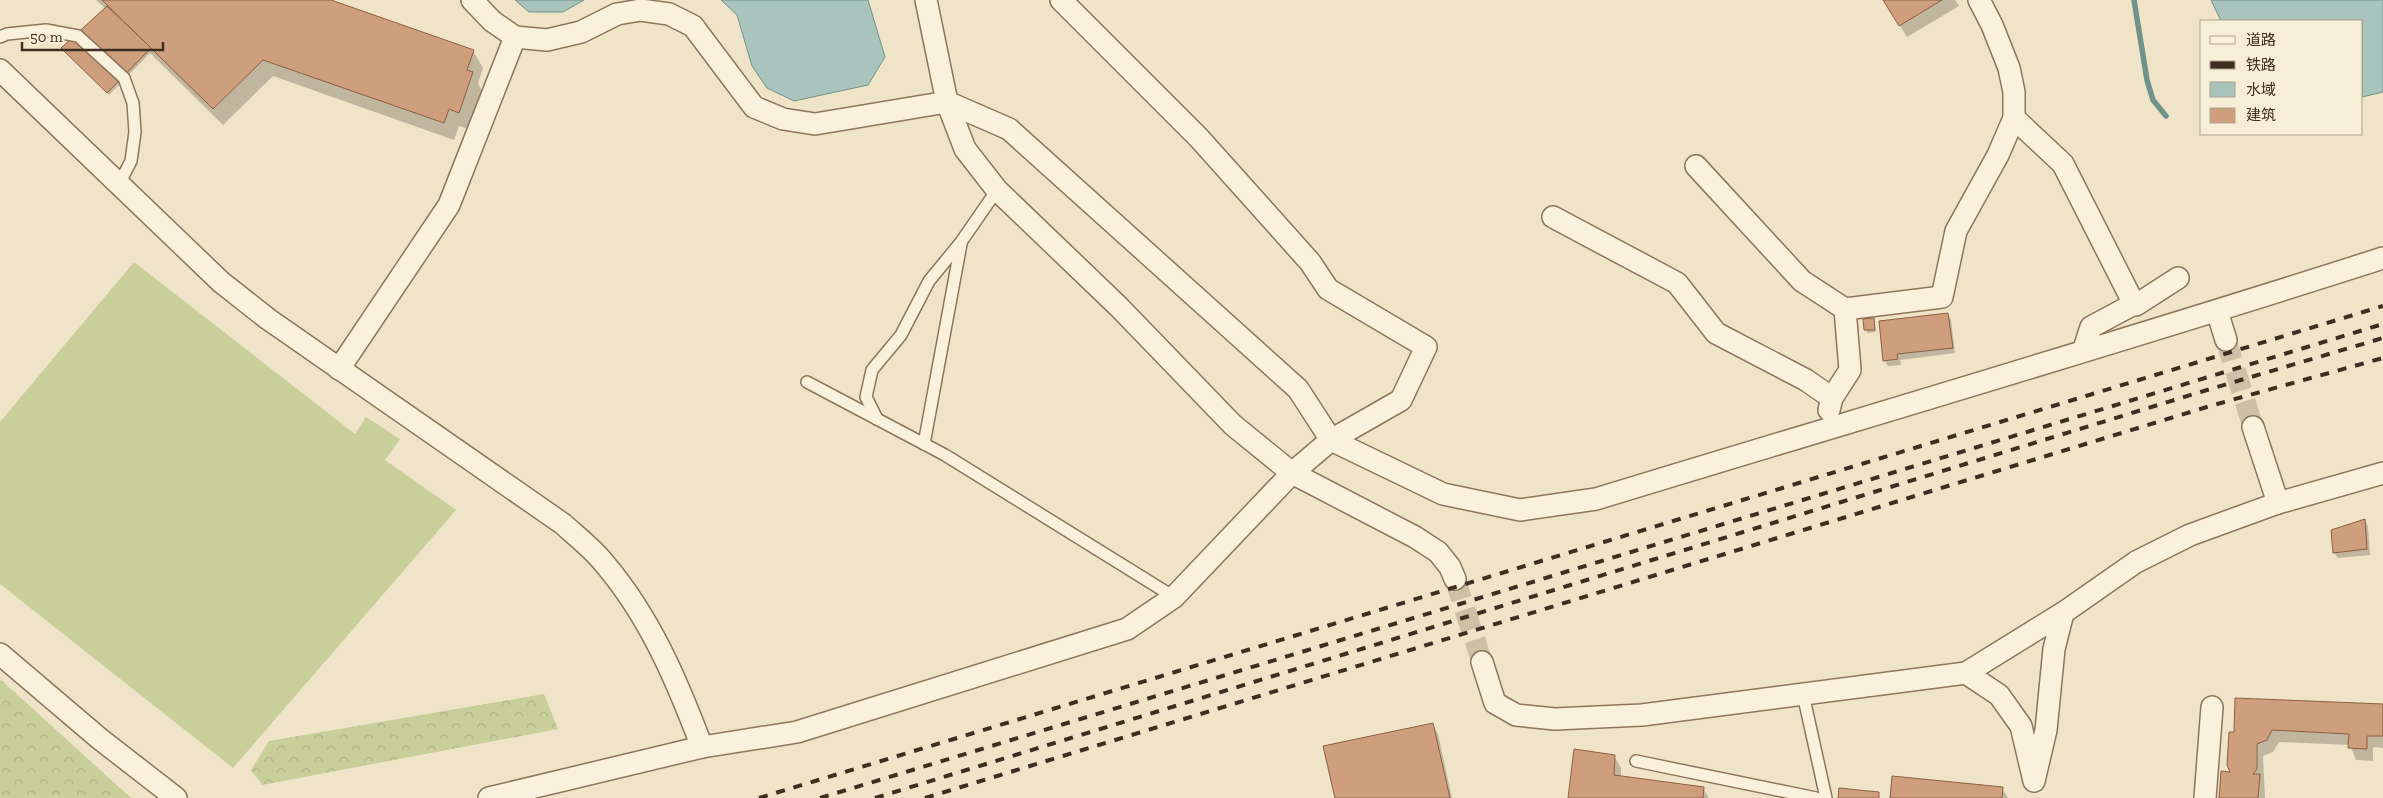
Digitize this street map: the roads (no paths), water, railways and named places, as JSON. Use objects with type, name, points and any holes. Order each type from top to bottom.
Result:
[{"type":"street","points":[[472,0],[492,22],[516,37],[547,40],[581,32],[617,14],[641,10],[669,14],[693,26],[754,107],[783,119],[815,124],[948,102],[1010,128],[1298,389],[1331,440],[1443,494],[1520,510],[1596,499],[2217,311],[2383,258]]},
{"type":"street","points":[[926,0],[948,102],[965,149],[997,190],[1119,307],[1233,425],[1292,473],[1431,547],[1438,552],[1450,567],[1455,579]]},
{"type":"street","points":[[488,798],[702,747],[797,732],[1126,629],[1174,597],[1292,473],[1331,440],[1402,400],[1426,347],[1328,289],[1310,262],[1199,138],[1061,0]]},
{"type":"street","points":[[1696,166],[1802,281],[1846,309],[1942,297],[1956,231],[1998,155],[2014,118],[2014,92],[2009,68],[1992,25],[1979,0]]},
{"type":"street","points":[[339,370],[449,205],[516,37]]},
{"type":"street","points":[[0,70],[118,186],[220,282],[339,370],[563,524],[603,561],[634,601],[674,674],[702,747]]},
{"type":"street","points":[[2014,118],[2063,164],[2134,304],[2091,327],[2084,350]]},
{"type":"street","points":[[1553,217],[1677,283],[1716,333],[1806,380],[1832,398]]},
{"type":"street","points":[[2136,305],[2178,278]]},
{"type":"street","points":[[1823,429],[1832,398],[1850,370],[1846,309]]},
{"type":"street","points":[[2217,311],[2226,340]]},
{"type":"street","points":[[2253,427],[2278,503]]},
{"type":"street","points":[[1482,662],[1495,703],[1516,715],[1555,719],[1642,715],[1966,673],[2063,613],[2136,562],[2190,535],[2278,503],[2383,473]]},
{"type":"street","points":[[2033,789],[2046,730],[2054,649],[2063,613]]},
{"type":"street","points":[[0,654],[100,739],[176,798]]},
{"type":"street","points":[[1966,673],[1999,695],[2021,726],[2033,789]]},
{"type":"street","points":[[2205,798],[2212,707]]},
{"type":"lane","points":[[0,37],[7,34],[46,30],[78,36],[124,78],[134,103],[135,132],[132,161],[118,186]]},
{"type":"lane","points":[[877,419],[866,397],[872,370],[901,335],[929,281],[961,242],[997,190]]},
{"type":"lane","points":[[924,444],[961,242]]},
{"type":"lane","points":[[807,382],[924,444],[1174,597]]},
{"type":"lane","points":[[1803,694],[1826,798]]},
{"type":"lane","points":[[1636,762],[1816,798]]},
{"type":"water","points":[[515,0],[584,0],[563,12],[529,12]]},
{"type":"water","points":[[721,0],[868,0],[885,57],[868,85],[794,101],[767,88],[752,66],[737,15]]},
{"type":"water","points":[[2211,0],[2383,0],[2383,92],[2363,97],[2363,20],[2221,20]]},
{"type":"waterway","points":[[2134,0],[2147,80],[2153,100],[2166,116]]},
{"type":"tunnel","points":[[2226,340],[2253,427]]},
{"type":"tunnel","points":[[1455,579],[1482,662]]},
{"type":"railway","points":[[759,798],[2383,306]]},
{"type":"railway","points":[[820,798],[2383,324]]},
{"type":"railway","points":[[875,798],[2207,390],[2383,338]]},
{"type":"railway","points":[[925,798],[2210,406],[2383,358]]}]
